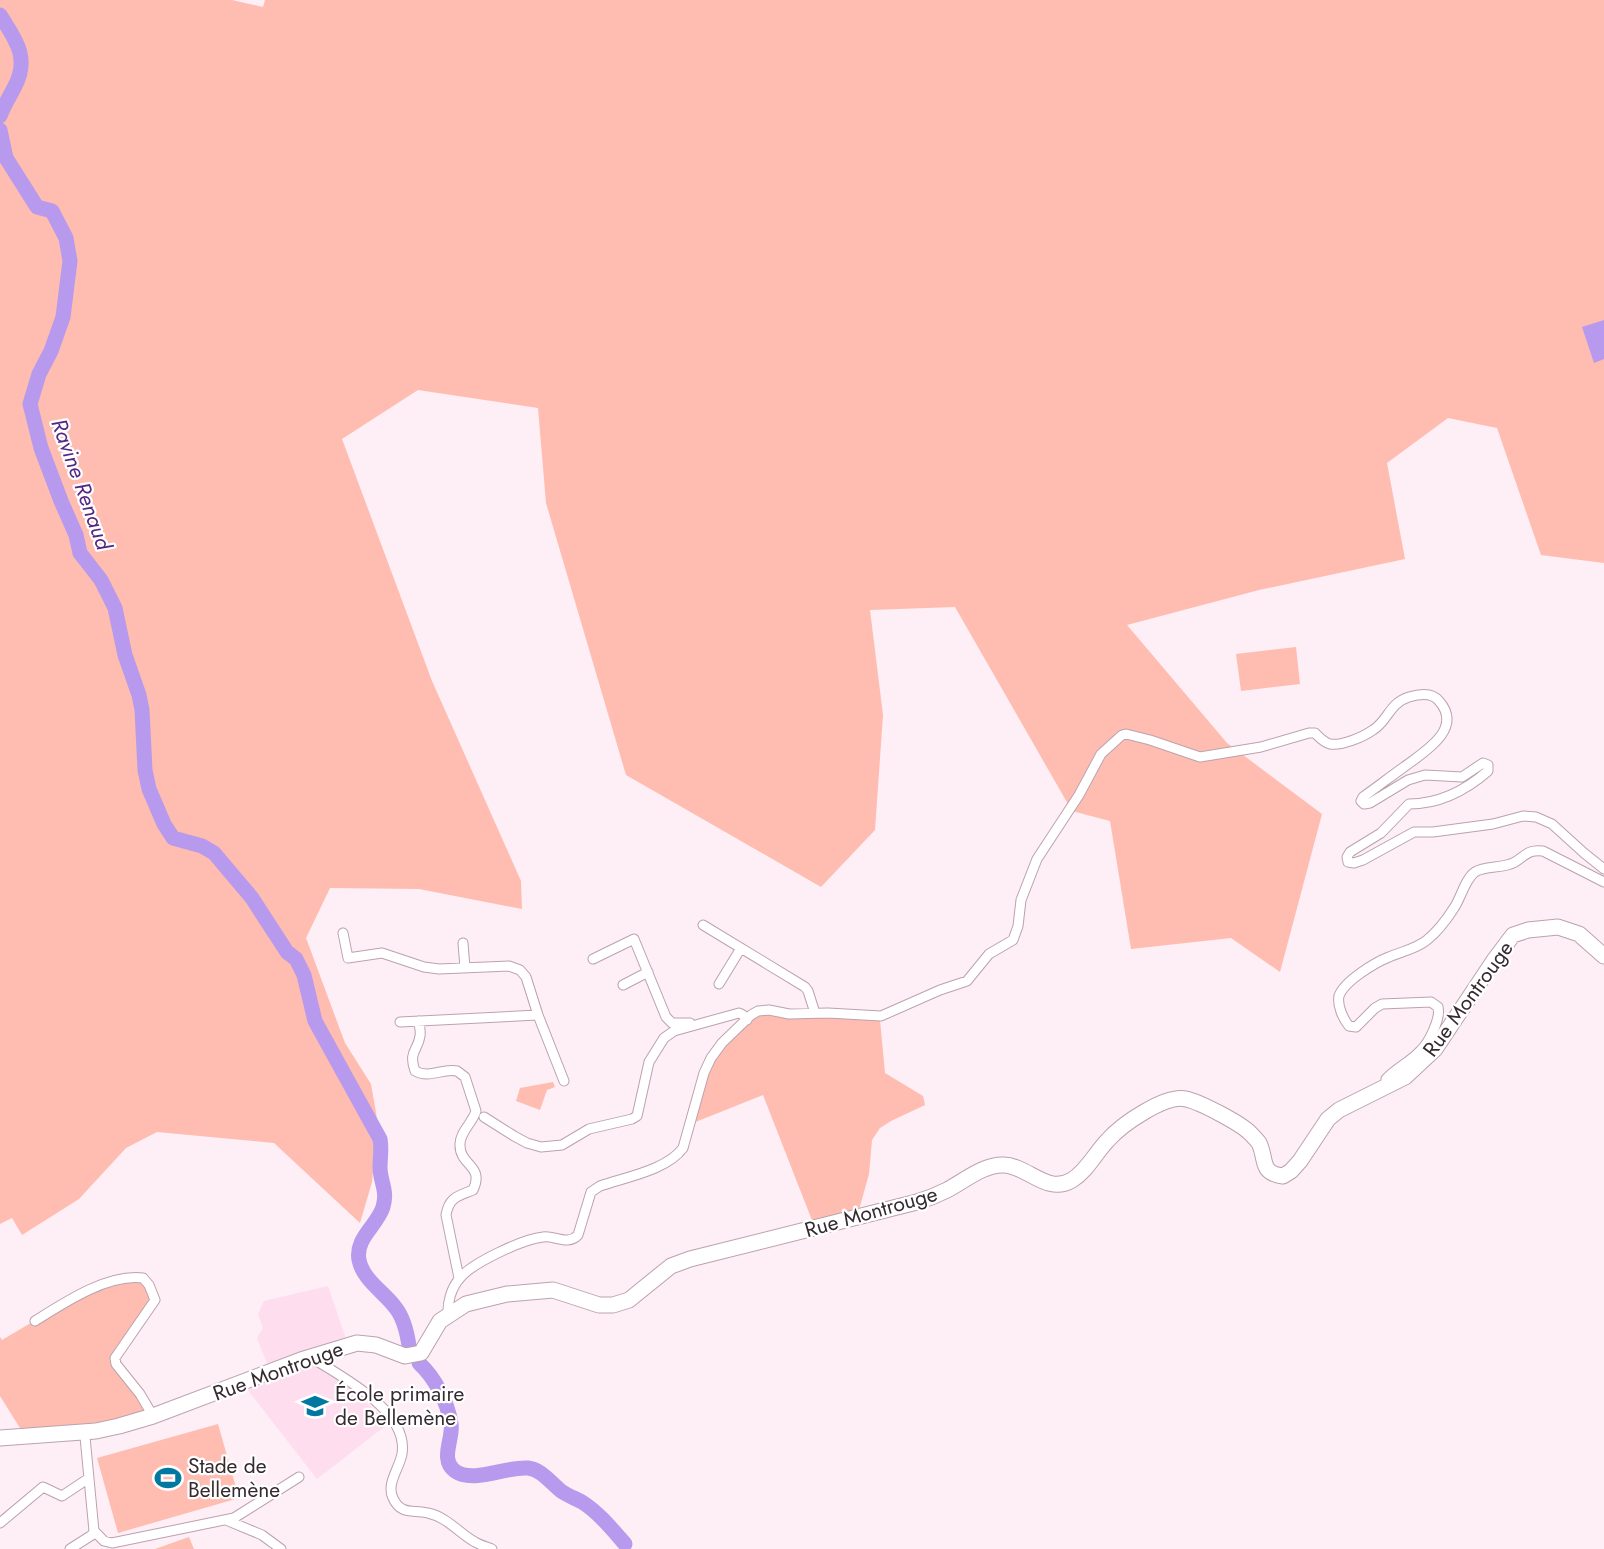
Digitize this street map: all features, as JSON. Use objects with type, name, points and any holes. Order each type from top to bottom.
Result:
[{"type":"main road","name":"Rue Montrouge","points":[[0,1438],[82,1432],[119,1426],[153,1416],[270,1371],[357,1343],[376,1345],[405,1356],[421,1353],[440,1321],[459,1308],[482,1299],[538,1290],[553,1290],[599,1305],[613,1305],[628,1300],[671,1266],[917,1202],[947,1190],[990,1166],[1003,1164],[1016,1167],[1048,1184],[1060,1185],[1071,1181],[1081,1173],[1109,1138],[1122,1128],[1163,1101],[1177,1098],[1197,1102],[1248,1131],[1259,1144],[1262,1159],[1268,1171],[1283,1176],[1300,1161],[1328,1119],[1339,1110],[1405,1077],[1435,1049],[1494,959],[1513,935],[1528,930],[1558,927],[1579,934],[1604,956]]},
{"type":"street","points":[[448,1317],[447,1310],[453,1288],[464,1273],[512,1246],[545,1236],[564,1240],[574,1239],[578,1235],[591,1192],[600,1186],[663,1164],[677,1156],[683,1148],[704,1073],[711,1058],[722,1043],[758,1011],[881,1017],[940,990],[967,981],[989,954],[1013,940],[1018,926],[1021,900],[1037,859],[1079,795],[1101,754],[1122,735],[1150,740],[1200,757],[1261,747],[1309,733],[1315,733],[1323,741],[1331,744],[1341,743],[1375,730],[1394,704],[1408,697],[1425,694],[1437,698],[1446,709],[1448,719],[1442,734],[1434,746],[1363,797],[1361,801],[1364,804],[1370,804],[1408,780],[1425,775],[1462,777],[1483,763],[1488,765],[1488,771],[1476,782],[1452,796],[1423,804],[1409,804],[1381,833],[1350,852],[1347,857],[1348,862],[1363,860],[1414,832],[1433,832],[1493,824],[1522,816],[1536,817],[1552,824],[1604,869]]},
{"type":"street","points":[[1388,1084],[1386,1079],[1394,1071],[1421,1051],[1440,1014],[1438,1007],[1431,1002],[1382,1004],[1356,1026],[1349,1026],[1339,1005],[1339,996],[1360,973],[1388,957],[1418,947],[1430,938],[1454,908],[1473,873],[1515,862],[1526,852],[1535,849],[1543,851],[1604,882]]},
{"type":"street","points":[[703,925],[805,987],[815,1013]]},
{"type":"street","points":[[343,933],[348,958],[382,953],[424,967],[439,969],[509,966],[520,970],[526,977],[564,1081]]},
{"type":"street","points":[[593,959],[634,939],[668,1022],[698,1024]]},
{"type":"street","points":[[463,943],[465,968]]},
{"type":"street","points":[[719,984],[741,948]]},
{"type":"street","points":[[622,986],[648,972]]},
{"type":"street","points":[[484,1117],[527,1143],[541,1147],[562,1145],[589,1130],[637,1116],[649,1062],[664,1038],[674,1031],[739,1013],[747,1020]]},
{"type":"street","points":[[400,1022],[538,1015]]},
{"type":"street","points":[[419,1021],[420,1037],[413,1050],[412,1063],[415,1071],[422,1075],[457,1071],[465,1077],[476,1111],[460,1140],[459,1147],[461,1154],[477,1174],[477,1181],[473,1190],[456,1197],[448,1204],[446,1215],[459,1278]]},
{"type":"street","points":[[35,1321],[104,1284],[131,1276],[143,1278],[149,1285],[155,1300],[115,1358],[116,1364],[140,1394],[153,1416]]},
{"type":"street","points":[[312,1358],[348,1378],[370,1396],[393,1421],[403,1441],[400,1467],[390,1489],[398,1506],[406,1512],[426,1512],[435,1515],[475,1542],[492,1549]]},
{"type":"street","points":[[82,1432],[85,1437],[94,1531],[104,1540],[112,1543],[234,1518],[299,1477]]},
{"type":"street","points":[[0,1523],[43,1487],[48,1487],[57,1495],[62,1496],[89,1478]]},
{"type":"street","points":[[226,1520],[262,1535],[281,1549]]},
{"type":"street","points":[[70,1549],[94,1531]]},
{"type":"street","points":[[86,1538],[88,1549]]},
{"type":"shaded area","points":[[0,0],[232,0],[263,7],[265,0],[1604,0],[1604,563],[1541,555],[1497,428],[1448,418],[1387,463],[1405,559],[1259,590],[1127,625],[1227,743],[1322,814],[1280,972],[1231,938],[1131,949],[1110,821],[1072,811],[955,607],[870,610],[883,715],[875,830],[821,887],[626,775],[546,503],[538,408],[418,390],[342,439],[432,681],[521,881],[522,909],[419,889],[330,888],[306,938],[345,1043],[371,1084],[378,1124],[372,1182],[360,1223],[274,1143],[157,1132],[126,1148],[79,1199],[22,1235],[12,1218],[0,1224]]},
{"type":"shaded area","points":[[1604,320],[1604,359],[1594,363],[1582,327]]},
{"type":"shaded area","points":[[1296,647],[1300,684],[1241,691],[1236,654]]},
{"type":"shaded area","points":[[758,1011],[880,1020],[885,1073],[923,1096],[925,1105],[880,1128],[872,1140],[869,1174],[857,1217],[815,1228],[763,1095],[693,1123],[711,1058]]},
{"type":"shaded area","points":[[553,1082],[555,1087],[547,1090],[540,1110],[516,1101],[520,1088]]},
{"type":"shaded area","points":[[143,1278],[155,1300],[115,1358],[153,1416],[25,1436],[0,1396],[0,1337],[2,1340],[56,1308],[104,1284]]},
{"type":"shaded area","name":"École primaire de Bellemène","points":[[328,1286],[346,1339],[268,1366],[257,1338],[263,1328],[258,1314],[264,1301]]},
{"type":"shaded area","name":"École primaire de Bellemène","points":[[311,1362],[342,1381],[389,1423],[317,1479],[247,1389]]},
{"type":"shaded area","name":"Stade de Bellemène","points":[[218,1424],[239,1498],[118,1533],[97,1458]]},
{"type":"shaded area","points":[[189,1537],[194,1549],[155,1549]]},
{"type":"waterway","name":"Ravine Renaud","points":[[0,15],[11,32],[21,57],[19,76],[0,116]]},
{"type":"waterway","name":"Ravine Renaud","points":[[0,130],[6,158],[37,207],[52,211],[66,238],[70,261],[63,317],[51,351],[39,374],[30,404],[41,448],[76,535],[80,553],[101,580],[115,608],[125,655],[142,710],[145,770],[149,789],[164,824],[173,838],[202,846],[214,853],[252,898],[287,952],[296,959],[304,975],[315,1021],[380,1139],[383,1207],[360,1245],[359,1260],[369,1280],[401,1316],[409,1346]]},
{"type":"waterway","name":"Ravine Renaud","points":[[419,1363],[440,1390],[447,1406],[451,1423],[447,1454],[450,1466],[455,1471],[471,1476],[520,1468],[533,1469],[561,1491],[594,1511],[625,1544]]},
{"type":"waterway","name":"Ravine Renaud","points":[[625,1544],[629,1549]]},
{"type":"place","name":"École primaire de Bellemène","points":[[315,1406]]},
{"type":"place","name":"Stade de Bellemène","points":[[168,1478]]}]
